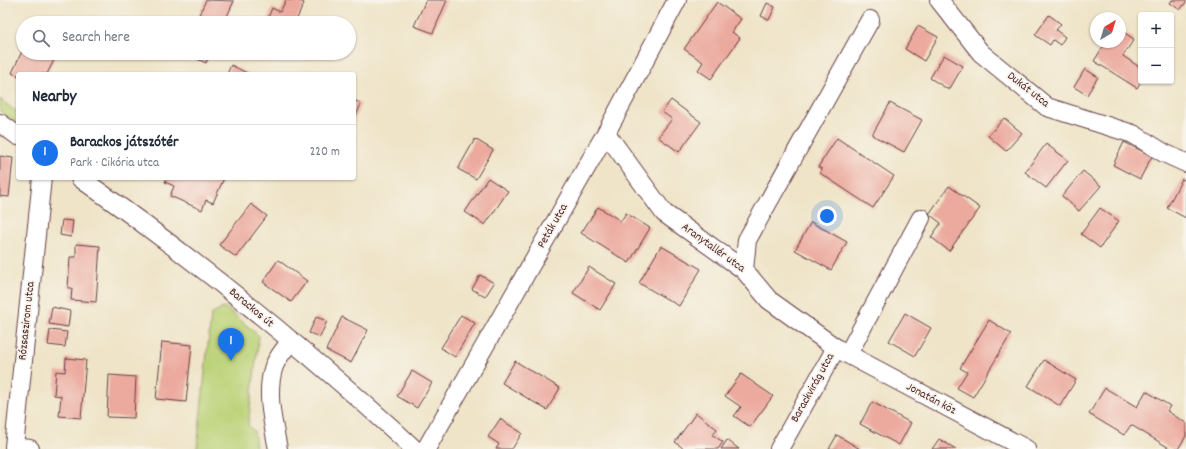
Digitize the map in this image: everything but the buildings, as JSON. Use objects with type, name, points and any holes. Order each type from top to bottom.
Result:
[{"type":"street","name":"Peták utca","points":[[426,449],[606,133],[677,0]]},
{"type":"street","name":"Dukát utca","points":[[939,0],[981,52],[1047,107],[1133,134],[1186,163]]},
{"type":"street","points":[[744,270],[747,240],[870,20]]},
{"type":"street","points":[[0,124],[16,135]]},
{"type":"street","name":"Aranytallér utca","points":[[606,133],[664,213],[744,270],[769,300],[842,351]]},
{"type":"street","name":"Rózsaszirom utca","points":[[30,449],[14,447],[42,180]]},
{"type":"street","name":"Barackos út","points":[[83,180],[170,242],[291,340],[367,405],[414,449]]},
{"type":"street","name":"Barackvirág utca","points":[[779,449],[842,351],[921,218]]},
{"type":"street","points":[[278,449],[271,413],[271,380],[275,366],[291,340]]},
{"type":"street","name":"Jonatán köz","points":[[842,351],[1026,449]]},
{"type":"green space","points":[[0,99],[16,111],[16,123],[0,111]]},
{"type":"green space","points":[[225,307],[259,336],[248,426],[254,431],[256,449],[197,449],[211,315]]},
{"type":"place","name":"Barackos játszótér","points":[[231,361]]}]
